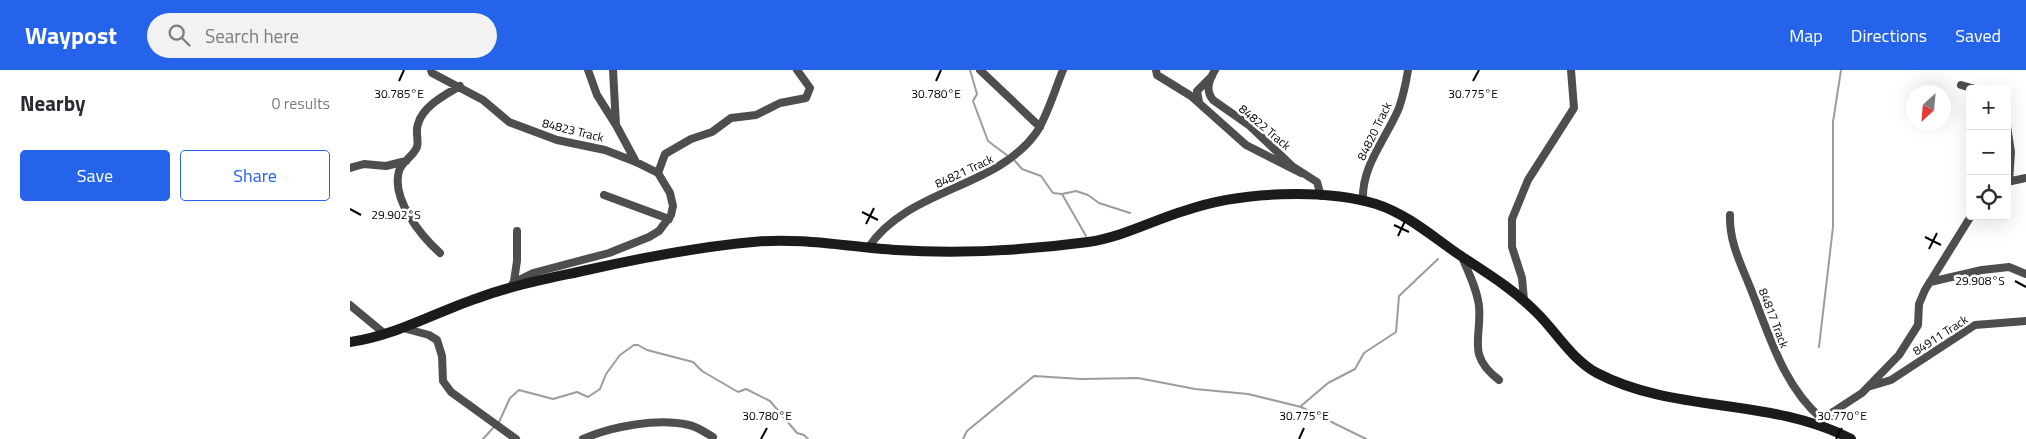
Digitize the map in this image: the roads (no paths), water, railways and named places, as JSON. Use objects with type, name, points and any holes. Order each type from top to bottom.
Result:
[{"type":"street","name":"84823 Track","points":[[431,70],[432,73],[460,86],[483,100],[509,122],[550,138],[605,150],[658,173]]},
{"type":"street","points":[[588,70],[597,95],[636,162]]},
{"type":"street","points":[[613,70],[616,126]]},
{"type":"street","points":[[506,290],[514,282],[533,273],[610,253],[659,230],[669,219],[673,206],[670,193],[658,173],[665,154],[692,139],[712,132],[731,118],[756,115],[780,102],[806,98],[810,88],[797,70]]},
{"type":"street","points":[[980,70],[1040,127]]},
{"type":"street","name":"84821 Track","points":[[868,248],[880,232],[905,213],[956,186],[1005,164],[1035,135],[1040,127],[1063,70]]},
{"type":"street","points":[[1156,70],[1157,76],[1199,103],[1246,145],[1301,173]]},
{"type":"street","name":"84820 Track","points":[[1362,201],[1362,186],[1367,170],[1399,108],[1408,70]]},
{"type":"street","points":[[1524,300],[1522,278],[1512,247],[1512,220],[1528,180],[1574,108],[1571,70]]},
{"type":"street","points":[[1199,103],[1197,91],[1214,73]]},
{"type":"street","name":"84822 Track","points":[[1214,73],[1208,89],[1208,94],[1212,100],[1262,136],[1301,173],[1317,182],[1321,196]]},
{"type":"street","points":[[1961,85],[1966,86]]},
{"type":"street","points":[[440,253],[419,232],[401,200],[398,176],[402,165],[415,151],[418,144],[418,124],[422,116],[444,95],[460,86]]},
{"type":"street","points":[[2008,130],[2011,152],[2009,175]]},
{"type":"street","points":[[350,168],[364,164],[386,166],[406,161]]},
{"type":"street","points":[[2011,180],[2026,178]]},
{"type":"street","points":[[604,195],[669,219]]},
{"type":"street","points":[[352,342],[385,334],[478,298],[506,290],[546,279],[654,256],[754,242],[820,243],[868,248],[952,251],[1063,245],[1100,240],[1137,230],[1185,210],[1221,200],[1250,196],[1321,196],[1379,205],[1405,217],[1460,256],[1491,274],[1524,300],[1556,332],[1578,360],[1602,375],[1660,394],[1819,421],[1851,439]]},
{"type":"street","name":"84817 Track","points":[[1730,215],[1730,230],[1734,250],[1775,353],[1800,397],[1819,421]]},
{"type":"street","points":[[1819,421],[1871,386],[1899,355],[1918,325],[1919,304],[1930,282],[1969,220]]},
{"type":"street","points":[[514,282],[517,261],[517,231]]},
{"type":"street","points":[[1460,256],[1478,298],[1478,352],[1491,374],[1499,380]]},
{"type":"street","points":[[1930,282],[1982,270],[2009,267],[2026,274]]},
{"type":"street","points":[[350,305],[385,334]]},
{"type":"street","name":"84911 Track","points":[[1871,386],[1891,380],[1975,325],[2026,321]]},
{"type":"street","points":[[401,328],[429,335],[437,340],[442,356],[443,381],[451,392],[516,439]]},
{"type":"street","points":[[583,439],[595,437],[630,425],[682,424],[691,426],[713,437]]},
{"type":"waterway","points":[[970,70],[977,94],[973,101],[988,141],[1008,156]]},
{"type":"waterway","points":[[1819,347],[1833,227],[1833,122],[1841,70]]},
{"type":"waterway","points":[[1015,161],[1022,169],[1041,176],[1053,193],[1062,194],[1086,236]]},
{"type":"waterway","points":[[1062,194],[1076,191],[1088,195],[1099,203],[1130,213]]},
{"type":"waterway","points":[[1301,406],[1328,383],[1355,369],[1364,353],[1396,332],[1399,296],[1438,259]]},
{"type":"waterway","points":[[499,422],[510,398],[519,390],[553,399],[577,392],[588,397],[600,389],[606,374],[620,355],[634,345],[638,345],[647,350],[693,362],[702,371],[738,392],[746,389],[770,401],[797,433],[804,435],[808,439]]},
{"type":"waterway","points":[[963,439],[967,431],[1034,376],[1081,379],[1138,378],[1195,389],[1248,394],[1301,407],[1366,439]]},
{"type":"waterway","points":[[483,439],[494,427]]}]
